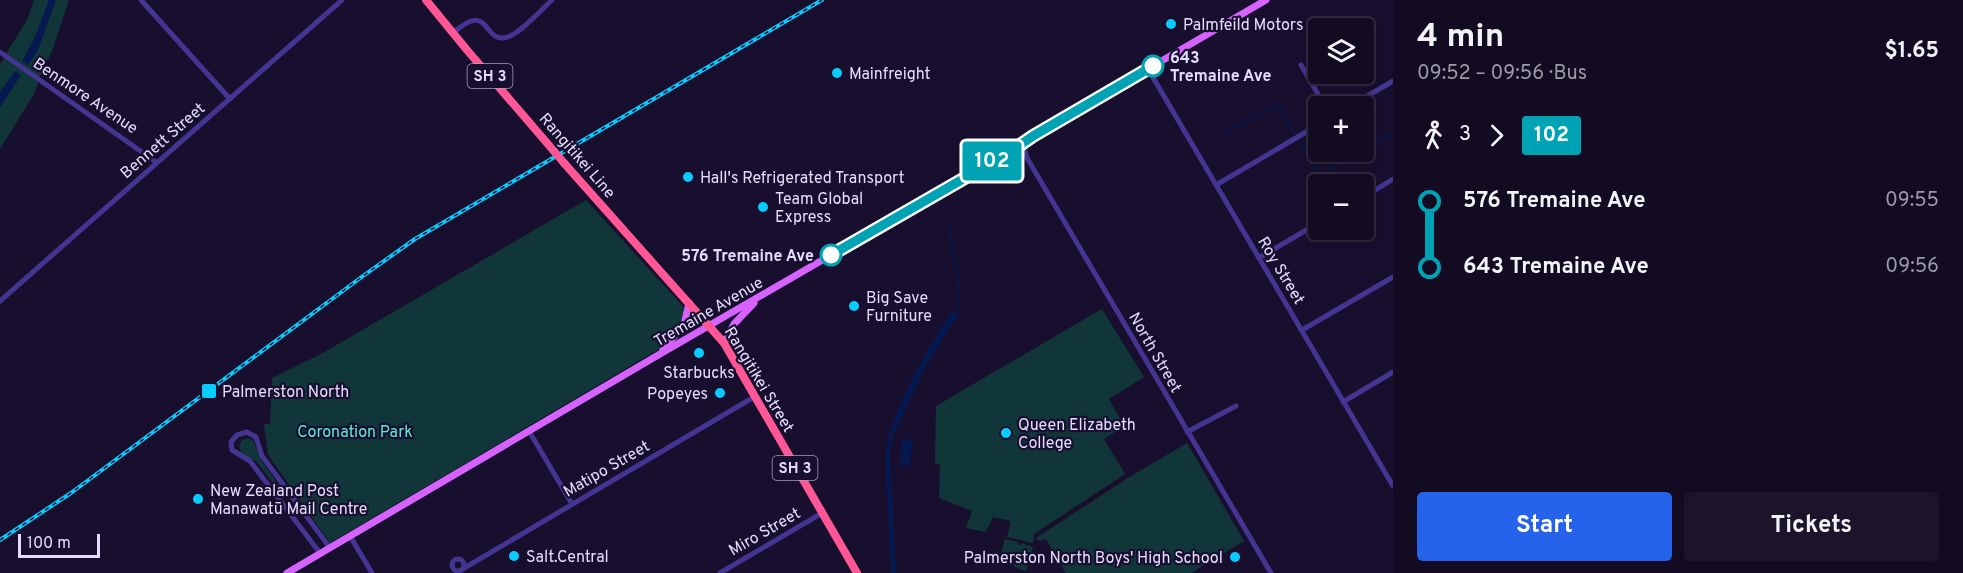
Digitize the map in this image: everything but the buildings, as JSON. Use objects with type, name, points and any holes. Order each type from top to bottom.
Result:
[{"type":"highway","name":"Rangitikei Line","points":[[425,1],[564,163],[710,326]]},
{"type":"highway","name":"Rangitikei Street","points":[[710,326],[724,343],[857,573]]},
{"type":"main road","name":"Tremaine Avenue","points":[[287,573],[1266,0]]},
{"type":"main road","points":[[724,343],[734,324],[760,297]]},
{"type":"main road","points":[[660,354],[684,325],[689,303]]},
{"type":"street","points":[[141,0],[230,99]]},
{"type":"street","name":"Bennett Street","points":[[0,301],[342,0]]},
{"type":"street","points":[[453,33],[472,20],[481,22],[498,37],[513,35],[552,0]]},
{"type":"street","name":"Benmore Avenue","points":[[0,52],[156,162]]},
{"type":"street","points":[[1301,65],[1319,96]]},
{"type":"street","name":"Roy Street","points":[[1148,69],[1393,486]]},
{"type":"street","points":[[1367,96],[1393,81]]},
{"type":"street","points":[[1216,184],[1308,131]]},
{"type":"street","name":"North Street","points":[[1023,143],[1026,158],[1271,573]]},
{"type":"street","points":[[1374,190],[1393,179]]},
{"type":"street","points":[[1259,258],[1308,229]]},
{"type":"street","points":[[1302,330],[1393,277]]},
{"type":"street","points":[[1343,402],[1393,372]]},
{"type":"street","name":"Matipo Street","points":[[461,570],[754,397]]},
{"type":"street","points":[[1187,432],[1236,406]]},
{"type":"street","points":[[529,431],[572,504]]},
{"type":"street","points":[[321,553],[250,461],[232,450],[231,442],[237,435],[247,432],[256,437],[262,456],[330,548]]},
{"type":"street","points":[[1386,474],[1392,470]]},
{"type":"street","name":"Miro Street","points":[[720,573],[822,513]]},
{"type":"street","points":[[350,536],[372,573]]},
{"type":"street","points":[[464,563],[461,570],[453,568],[452,563],[458,558],[464,563],[473,564]]},
{"type":"green space","points":[[34,0],[69,0],[52,51],[34,94],[0,149],[0,64],[27,20]]},
{"type":"green space","name":"Coronation Park","points":[[586,200],[700,325],[330,543],[268,455],[264,424],[270,424],[272,378],[321,354]]},
{"type":"green space","name":"Queen Elizabeth College","points":[[1102,309],[1144,377],[1109,399],[1124,426],[1104,439],[1125,474],[1034,534],[1033,543],[1007,537],[1011,521],[993,517],[986,532],[966,528],[972,511],[939,498],[940,465],[935,463],[936,406]]},
{"type":"green space","points":[[248,438],[253,440],[261,460],[286,495],[283,497],[257,462],[241,453],[239,446],[242,440]]},
{"type":"green space","points":[[1187,443],[1244,541],[1191,573],[1066,573],[1046,539],[1038,541],[1036,538],[1131,476]]},
{"type":"green space","points":[[1005,539],[1018,542],[1018,545],[1021,543],[1033,547],[1026,571],[1014,567],[1012,563],[1011,566],[998,562]]},
{"type":"shaded area","points":[[49,0],[56,0],[38,50],[28,65],[22,61],[35,37]]},
{"type":"shaded area","points":[[15,71],[21,75],[0,107],[0,92]]},
{"type":"shaded area","points":[[952,312],[957,312],[958,316],[927,363],[892,438],[890,456],[896,573],[891,573],[885,456],[888,439],[911,381]]},
{"type":"shaded area","points":[[902,439],[912,440],[910,466],[900,465]]},
{"type":"waterway","points":[[1221,135],[1277,104],[1295,133]]},
{"type":"waterway","points":[[1374,143],[1393,132]]},
{"type":"waterway","points":[[1301,143],[1308,155]]},
{"type":"waterway","points":[[1312,162],[1320,175],[1343,162]]},
{"type":"waterway","points":[[949,226],[960,287],[957,311]]},
{"type":"railway","points":[[0,540],[71,493],[415,239],[822,0]]},
{"type":"bus line","name":"102","points":[[831,255],[1153,66]]},
{"type":"place","name":"Palmfeild Motors","points":[[1171,24]]},
{"type":"place","name":"643 Tremaine Ave","points":[[1153,66]]},
{"type":"place","name":"Mainfreight","points":[[837,73]]},
{"type":"place","name":"Hall's Refrigerated Transport","points":[[688,177]]},
{"type":"place","name":"Team Global Express","points":[[763,207]]},
{"type":"place","name":"576 Tremaine Ave","points":[[831,255]]},
{"type":"place","name":"Big Save Furniture","points":[[854,306]]},
{"type":"place","name":"Starbucks","points":[[699,353]]},
{"type":"place","name":"Palmerston North","points":[[209,391]]},
{"type":"place","name":"Popeyes","points":[[720,393]]},
{"type":"place","name":"Queen Elizabeth College","points":[[1006,433]]},
{"type":"place","name":"New Zealand Post Manawatū Mail Centre","points":[[198,499]]},
{"type":"place","name":"Salt.Central","points":[[514,556]]},
{"type":"place","name":"Palmerston North Boys' High School","points":[[1235,557]]}]
